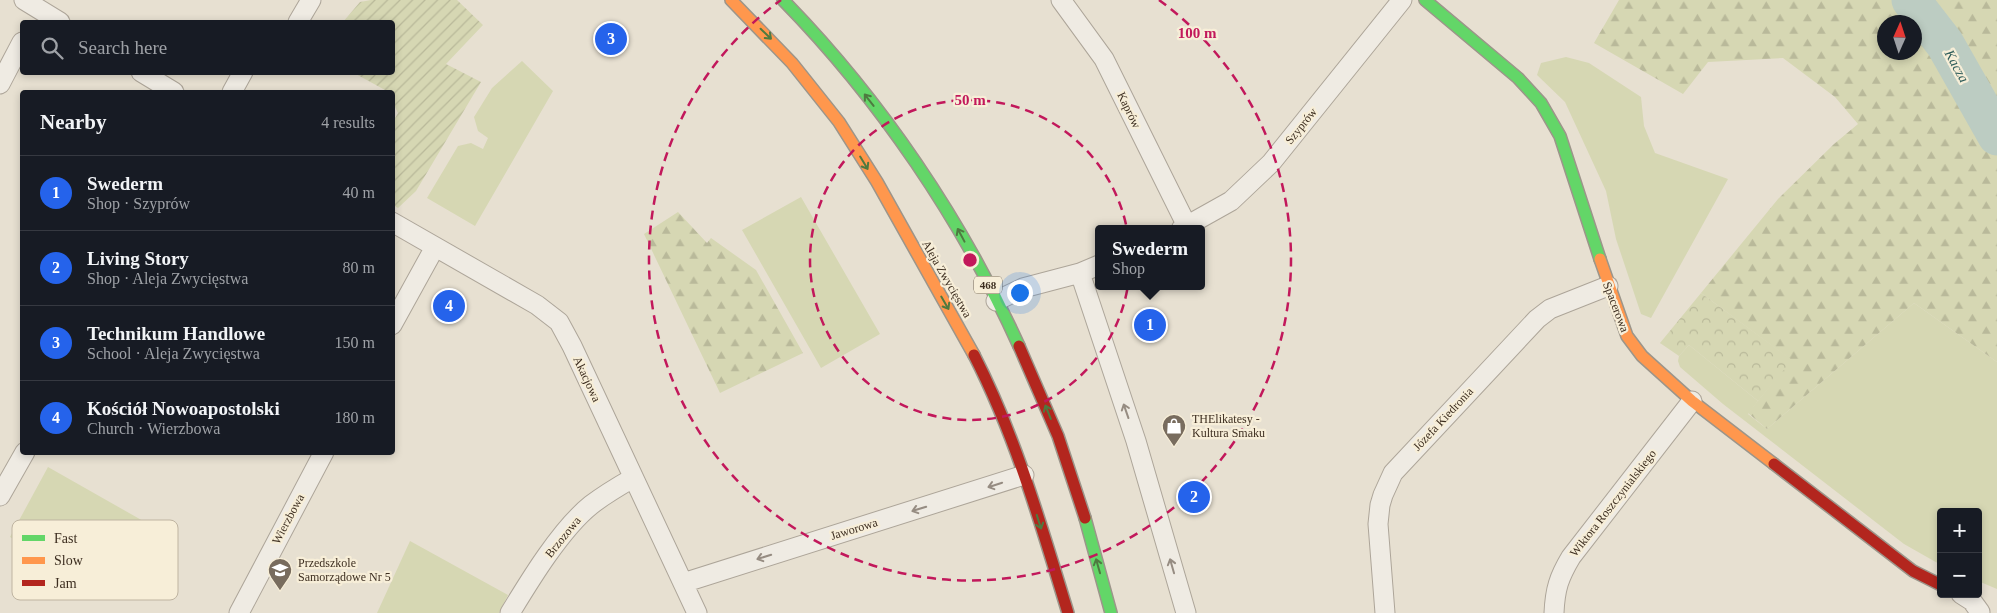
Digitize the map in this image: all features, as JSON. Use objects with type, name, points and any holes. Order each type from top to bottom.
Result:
[{"type":"main road","name":"Aleja Zwycięstwa","points":[[731,0],[799,70],[850,139],[953,317],[987,380],[1001,413],[1024,475],[1068,613]]},
{"type":"main road","name":"468","points":[[783,0],[825,46],[890,127],[956,226],[1035,380],[1058,436],[1082,507],[1111,613]]},
{"type":"main road","name":"Spacerowa","points":[[1425,0],[1518,78],[1541,103],[1560,136],[1608,286],[1627,336],[1637,350],[1657,372],[1692,401],[1889,555],[1937,584]]},
{"type":"street","points":[[299,20],[311,0]]},
{"type":"street","name":"Kaprów","points":[[1061,0],[1104,59],[1183,225]]},
{"type":"street","name":"Szyprów","points":[[1188,225],[1231,201],[1271,163],[1402,0]]},
{"type":"street","points":[[35,8],[56,20]]},
{"type":"street","points":[[0,84],[20,46]]},
{"type":"street","points":[[146,75],[171,90]]},
{"type":"street","points":[[233,90],[241,75]]},
{"type":"street","name":"Akacjowa","points":[[395,224],[537,305],[558,322],[572,346],[697,613]]},
{"type":"street","points":[[395,320],[435,247]]},
{"type":"street","points":[[996,301],[1023,288],[1080,273],[1095,267]]},
{"type":"street","points":[[1080,273],[1136,442],[1186,613]]},
{"type":"street","name":"Józefa Kiedronia","points":[[1385,613],[1378,524],[1383,495],[1393,473],[1537,320],[1550,309],[1608,286]]},
{"type":"street","name":"Wiktora Roszczynialskiego","points":[[1554,613],[1555,592],[1560,574],[1571,557],[1692,401]]},
{"type":"street","points":[[0,496],[23,455]]},
{"type":"street","name":"Wierzbowa","points":[[239,613],[322,455]]},
{"type":"street","name":"Jaworowa","points":[[683,583],[1024,475]]},
{"type":"street","name":"Brzozowa","points":[[510,613],[547,556],[569,528],[590,506],[633,478]]},
{"type":"street","points":[[1968,598],[1986,612]]},
{"type":"green space","points":[[371,0],[457,0],[483,25],[446,64],[481,82],[416,191],[398,208],[395,206],[395,118],[398,113],[395,107],[395,90],[385,90],[358,75],[395,75],[395,20],[345,20],[360,2]]},
{"type":"green space","points":[[1619,0],[1997,0],[1997,362],[1914,303],[1767,429],[1748,413],[1791,360],[1701,293],[1778,199],[1834,144],[1858,124],[1835,97],[1783,58],[1708,62],[1683,94],[1594,43]]},
{"type":"green space","points":[[1566,57],[1589,63],[1641,97],[1644,126],[1655,153],[1728,179],[1651,318],[1641,314],[1616,239],[1606,191],[1565,102],[1537,75],[1541,63]]},
{"type":"green space","points":[[522,61],[553,91],[475,226],[427,198],[458,146],[471,143],[483,149],[488,138],[478,131],[474,117],[492,88]]},
{"type":"green space","points":[[801,197],[880,334],[821,368],[742,230]]},
{"type":"green space","points":[[678,212],[707,243],[711,238],[756,270],[803,353],[720,393],[644,234]]},
{"type":"green space","points":[[1701,293],[1792,360],[1758,401],[1689,345],[1679,356],[1660,343]]},
{"type":"green space","points":[[1914,303],[1997,362],[1997,589],[1982,583],[1982,508],[1937,508],[1937,563],[1904,544],[1723,404],[1680,367],[1679,356],[1689,345],[1758,401],[1748,414],[1767,429]]},
{"type":"green space","points":[[48,467],[141,520],[19,520]]},
{"type":"green space","points":[[410,541],[508,595],[499,613],[377,613]]},
{"type":"waterway","name":"Kacza","points":[[1911,0],[1945,44],[1997,136]]},
{"type":"traffic: fast","points":[[783,0],[853,78],[916,163],[972,253],[1019,346]]},
{"type":"traffic: fast","points":[[1425,0],[1518,78],[1541,103],[1560,136],[1600,259]]},
{"type":"traffic: fast","points":[[1085,518],[1111,613]]},
{"type":"traffic: slow","points":[[731,0],[792,63],[839,122],[877,182],[974,355]]},
{"type":"traffic: slow","points":[[1600,259],[1627,336],[1642,356],[1692,401],[1774,464]]},
{"type":"traffic: jam","points":[[1019,346],[1058,436],[1085,518]]},
{"type":"traffic: jam","points":[[974,355],[1015,449],[1068,613]]},
{"type":"traffic: jam","points":[[1774,464],[1913,571],[1937,583]]},
{"type":"place","name":"Technikum Handlowe","points":[[611,39]]},
{"type":"place","name":"Kościół Nowoapostolski","points":[[449,306]]},
{"type":"place","name":"Swederm","points":[[1150,325]]},
{"type":"place","name":"THElikatesy - Kultura Smaku","points":[[1174,447]]},
{"type":"place","name":"Living Story","points":[[1194,497]]},
{"type":"place","name":"Przedszkole Samorządowe Nr 5","points":[[280,591]]}]
